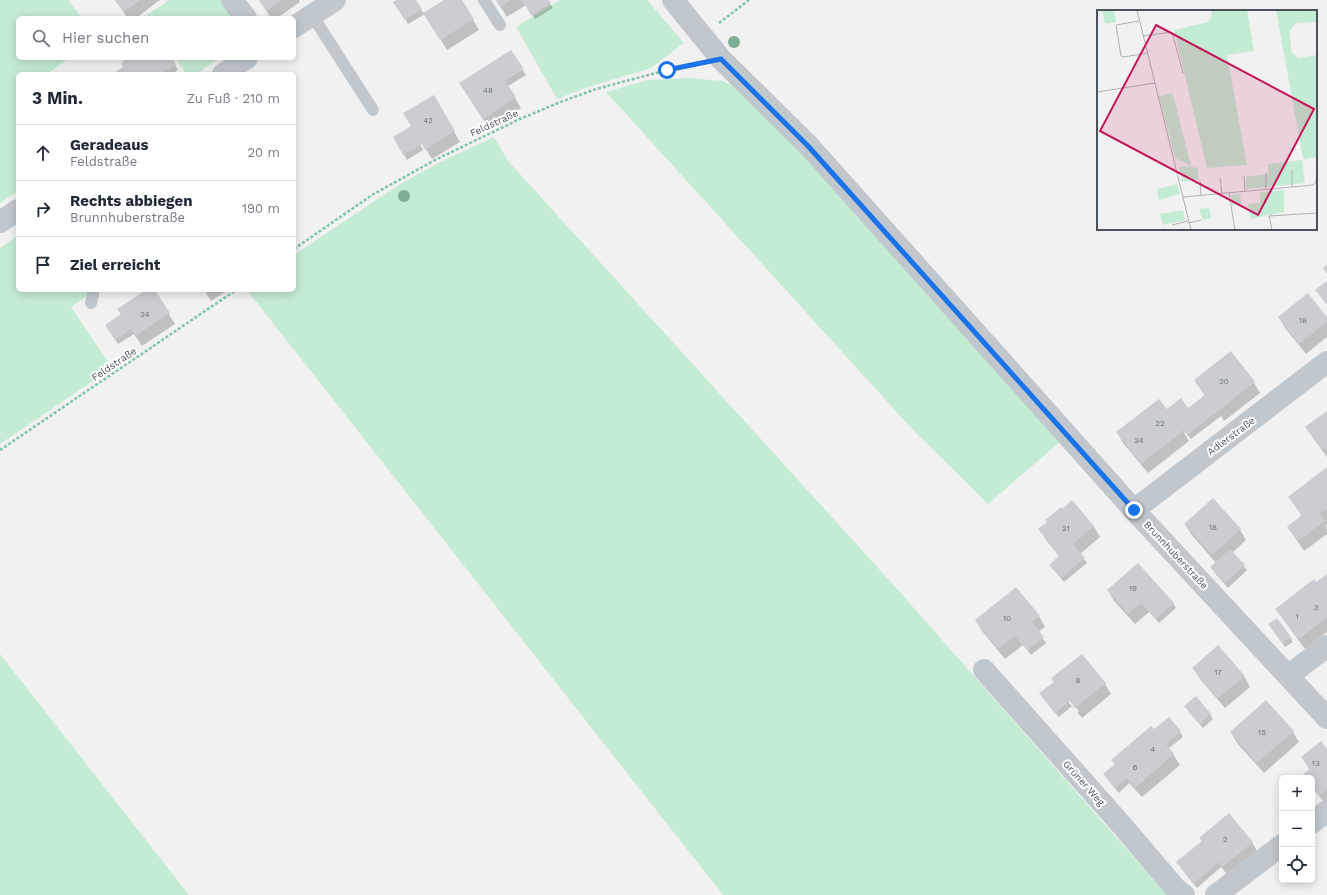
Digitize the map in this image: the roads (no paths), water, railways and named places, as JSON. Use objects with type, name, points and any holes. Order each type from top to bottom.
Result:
[{"type":"street","points":[[232,0],[244,16]]},
{"type":"street","points":[[303,21],[335,0]]},
{"type":"street","name":"Brunnhuberstraße","points":[[673,0],[721,59],[808,146],[1134,510],[1327,718]]},
{"type":"street","points":[[226,72],[244,60]]},
{"type":"street","points":[[0,222],[16,211]]},
{"type":"street","name":"Adlerstraße","points":[[1134,510],[1327,362]]},
{"type":"street","points":[[1288,676],[1327,646]]},
{"type":"street","name":"Grüner Weg","points":[[984,670],[1119,822],[1176,889],[1184,895]]},
{"type":"street","points":[[1315,821],[1327,811]]},
{"type":"street","points":[[1216,895],[1281,847]]},
{"type":"lane","points":[[484,0],[500,25]]},
{"type":"lane","points":[[303,21],[373,110]]},
{"type":"lane","points":[[91,303],[94,292]]}]
